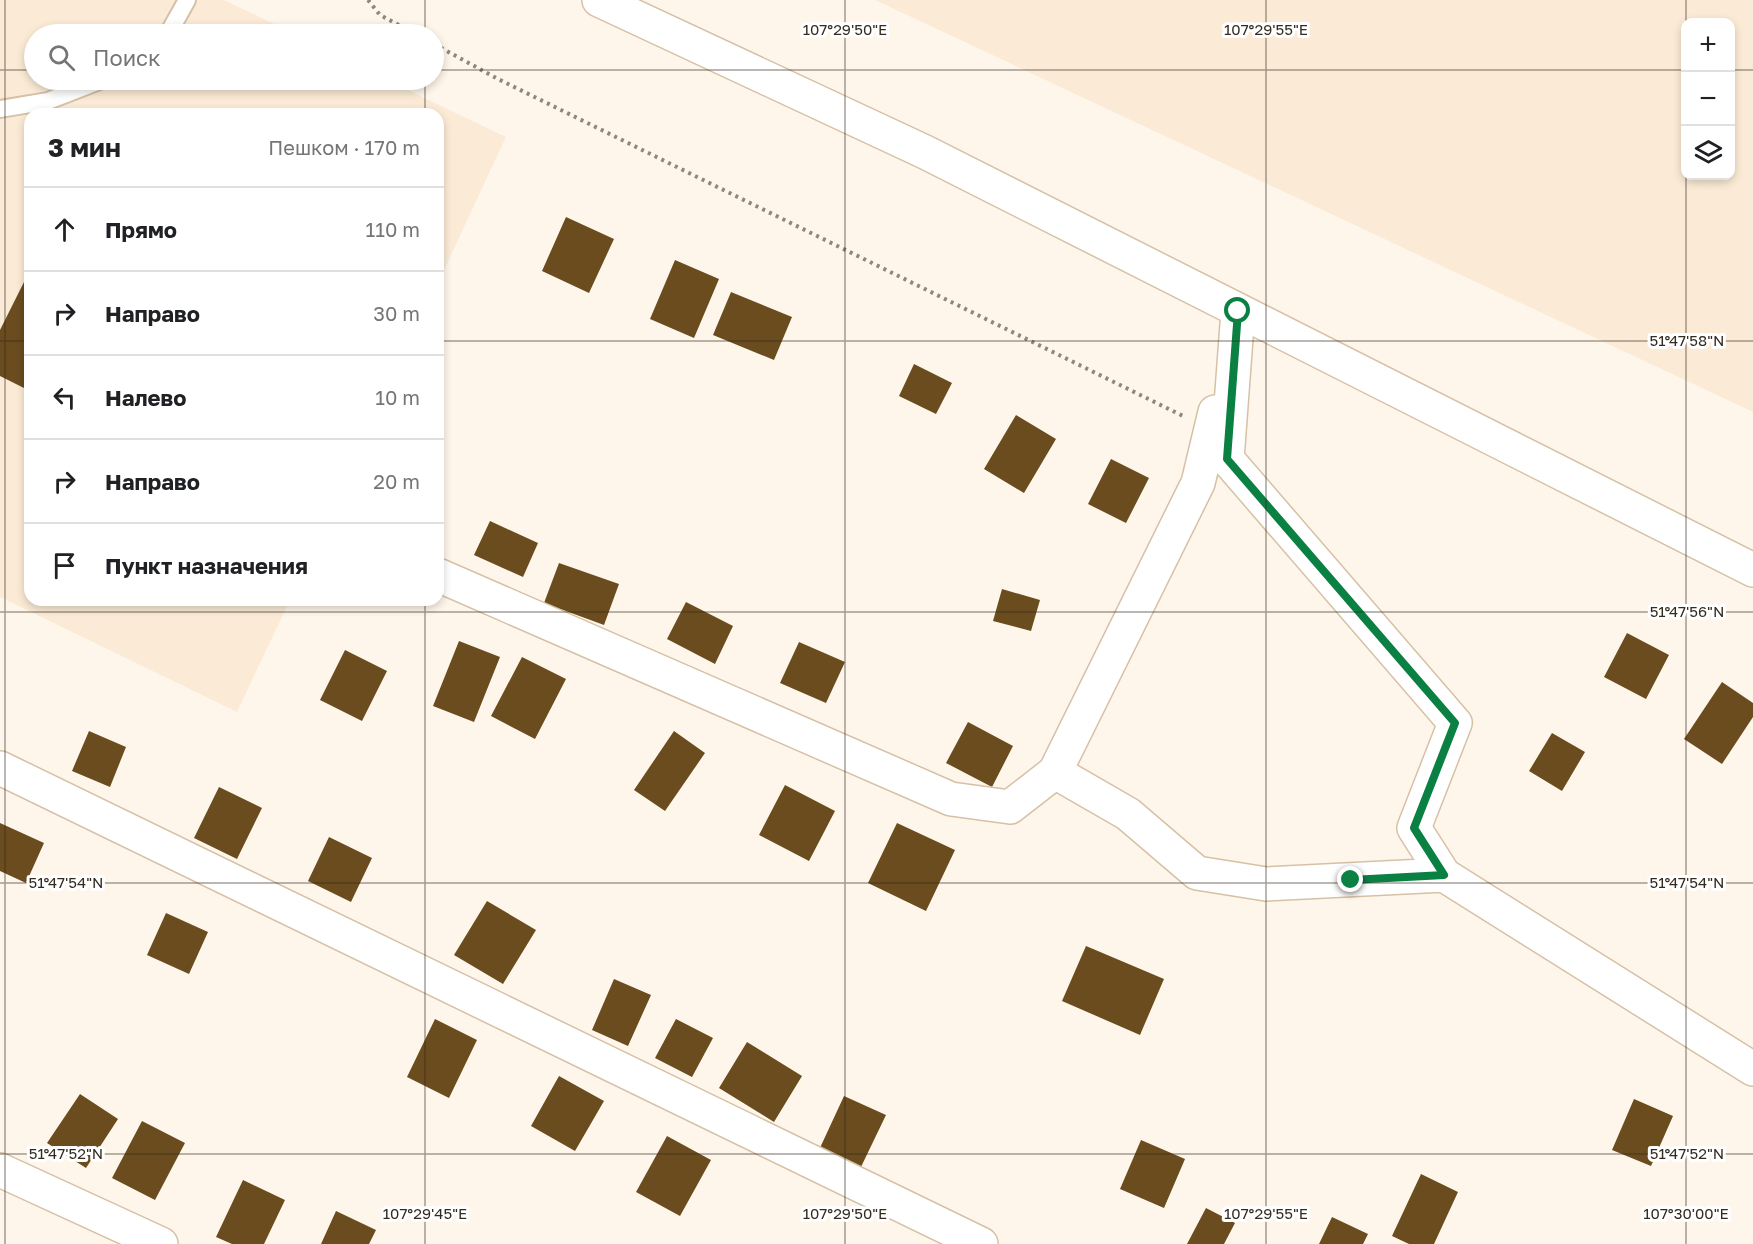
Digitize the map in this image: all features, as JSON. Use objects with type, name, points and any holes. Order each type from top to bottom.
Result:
[{"type":"street","points":[[598,0],[925,152],[1753,570]]},
{"type":"street","points":[[444,578],[951,799],[1010,807],[1055,772],[1198,483],[1238,311]]},
{"type":"street","points":[[1238,311],[1227,459],[1455,723],[1414,828],[1444,875],[1753,1069]]},
{"type":"street","points":[[0,768],[981,1244]]},
{"type":"street","points":[[1055,772],[1128,814],[1197,873],[1266,884],[1444,875]]},
{"type":"street","points":[[0,1170],[161,1244]]},
{"type":"lane","points":[[174,24],[188,0]]},
{"type":"lane","points":[[0,109],[48,101],[76,90]]},
{"type":"path","points":[[368,0],[380,15],[397,24]]},
{"type":"path","points":[[444,49],[498,79],[1211,429]]},
{"type":"shaded area","points":[[0,0],[224,0],[274,24],[24,24],[24,90],[408,90],[506,137],[444,270],[444,108],[24,108],[24,606],[287,606],[237,712],[0,597]]},
{"type":"shaded area","points":[[875,0],[1753,0],[1753,412]]},
{"type":"building","points":[[566,217],[614,239],[589,293],[542,271]]},
{"type":"building","points":[[675,260],[719,279],[694,338],[650,319]]},
{"type":"building","points":[[24,282],[24,388],[0,376],[0,330]]},
{"type":"building","points":[[731,292],[792,317],[774,360],[713,335]]},
{"type":"building","points":[[914,364],[952,383],[936,414],[899,396]]},
{"type":"building","points":[[1016,415],[1056,439],[1024,493],[984,469]]},
{"type":"building","points":[[1111,459],[1149,478],[1126,523],[1088,504]]},
{"type":"building","points":[[490,521],[538,543],[523,577],[474,555]]},
{"type":"building","points":[[559,563],[619,584],[604,625],[544,603]]},
{"type":"building","points":[[1002,589],[1040,600],[1031,631],[993,621]]},
{"type":"building","points":[[686,602],[733,626],[715,664],[667,639]]},
{"type":"building","points":[[1627,633],[1669,655],[1646,699],[1604,677]]},
{"type":"building","points":[[459,641],[500,657],[474,722],[433,706]]},
{"type":"building","points":[[799,642],[845,662],[826,703],[780,683]]},
{"type":"building","points":[[345,650],[387,671],[362,721],[320,700]]},
{"type":"building","points":[[522,657],[566,679],[535,739],[491,716]]},
{"type":"building","points":[[1722,682],[1753,703],[1753,717],[1722,764],[1684,739]]},
{"type":"building","points":[[968,722],[1013,746],[992,787],[946,763]]},
{"type":"building","points":[[89,731],[126,747],[110,787],[72,771]]},
{"type":"building","points":[[674,731],[705,753],[665,811],[634,790]]},
{"type":"building","points":[[1552,733],[1585,752],[1562,791],[1529,771]]},
{"type":"building","points":[[785,785],[835,811],[809,861],[759,835]]},
{"type":"building","points":[[219,787],[262,808],[237,859],[194,838]]},
{"type":"building","points":[[0,823],[44,843],[26,883],[0,871]]},
{"type":"building","points":[[897,823],[955,850],[926,911],[868,883]]},
{"type":"building","points":[[329,837],[372,858],[351,902],[308,881]]},
{"type":"building","points":[[487,901],[536,930],[503,984],[454,955]]},
{"type":"building","points":[[166,913],[208,932],[189,974],[147,955]]},
{"type":"building","points":[[1086,946],[1164,979],[1140,1035],[1062,1001]]},
{"type":"building","points":[[614,979],[651,995],[628,1046],[592,1030]]},
{"type":"building","points":[[435,1019],[477,1040],[449,1098],[407,1077]]},
{"type":"building","points":[[676,1019],[713,1038],[692,1077],[655,1058]]},
{"type":"building","points":[[747,1042],[802,1076],[774,1122],[719,1088]]},
{"type":"building","points":[[559,1076],[604,1101],[575,1151],[531,1126]]},
{"type":"building","points":[[80,1094],[118,1119],[86,1168],[47,1143]]},
{"type":"building","points":[[844,1096],[886,1115],[860,1169],[819,1150]]},
{"type":"building","points":[[1634,1099],[1673,1116],[1651,1166],[1612,1150]]},
{"type":"building","points":[[142,1121],[185,1143],[155,1200],[112,1178]]},
{"type":"building","points":[[667,1136],[711,1160],[680,1216],[636,1192]]},
{"type":"building","points":[[1141,1140],[1185,1159],[1164,1208],[1120,1189]]},
{"type":"building","points":[[1421,1174],[1458,1192],[1434,1244],[1409,1244],[1392,1236]]},
{"type":"building","points":[[243,1180],[285,1200],[264,1244],[232,1244],[216,1237]]},
{"type":"building","points":[[1206,1208],[1235,1223],[1224,1244],[1187,1244]]},
{"type":"building","points":[[336,1211],[376,1230],[369,1244],[321,1244]]},
{"type":"building","points":[[1332,1217],[1368,1234],[1363,1244],[1319,1244]]},
{"type":"route","points":[[1238,311],[1227,459],[1455,723],[1414,828],[1444,875],[1351,880]]}]
